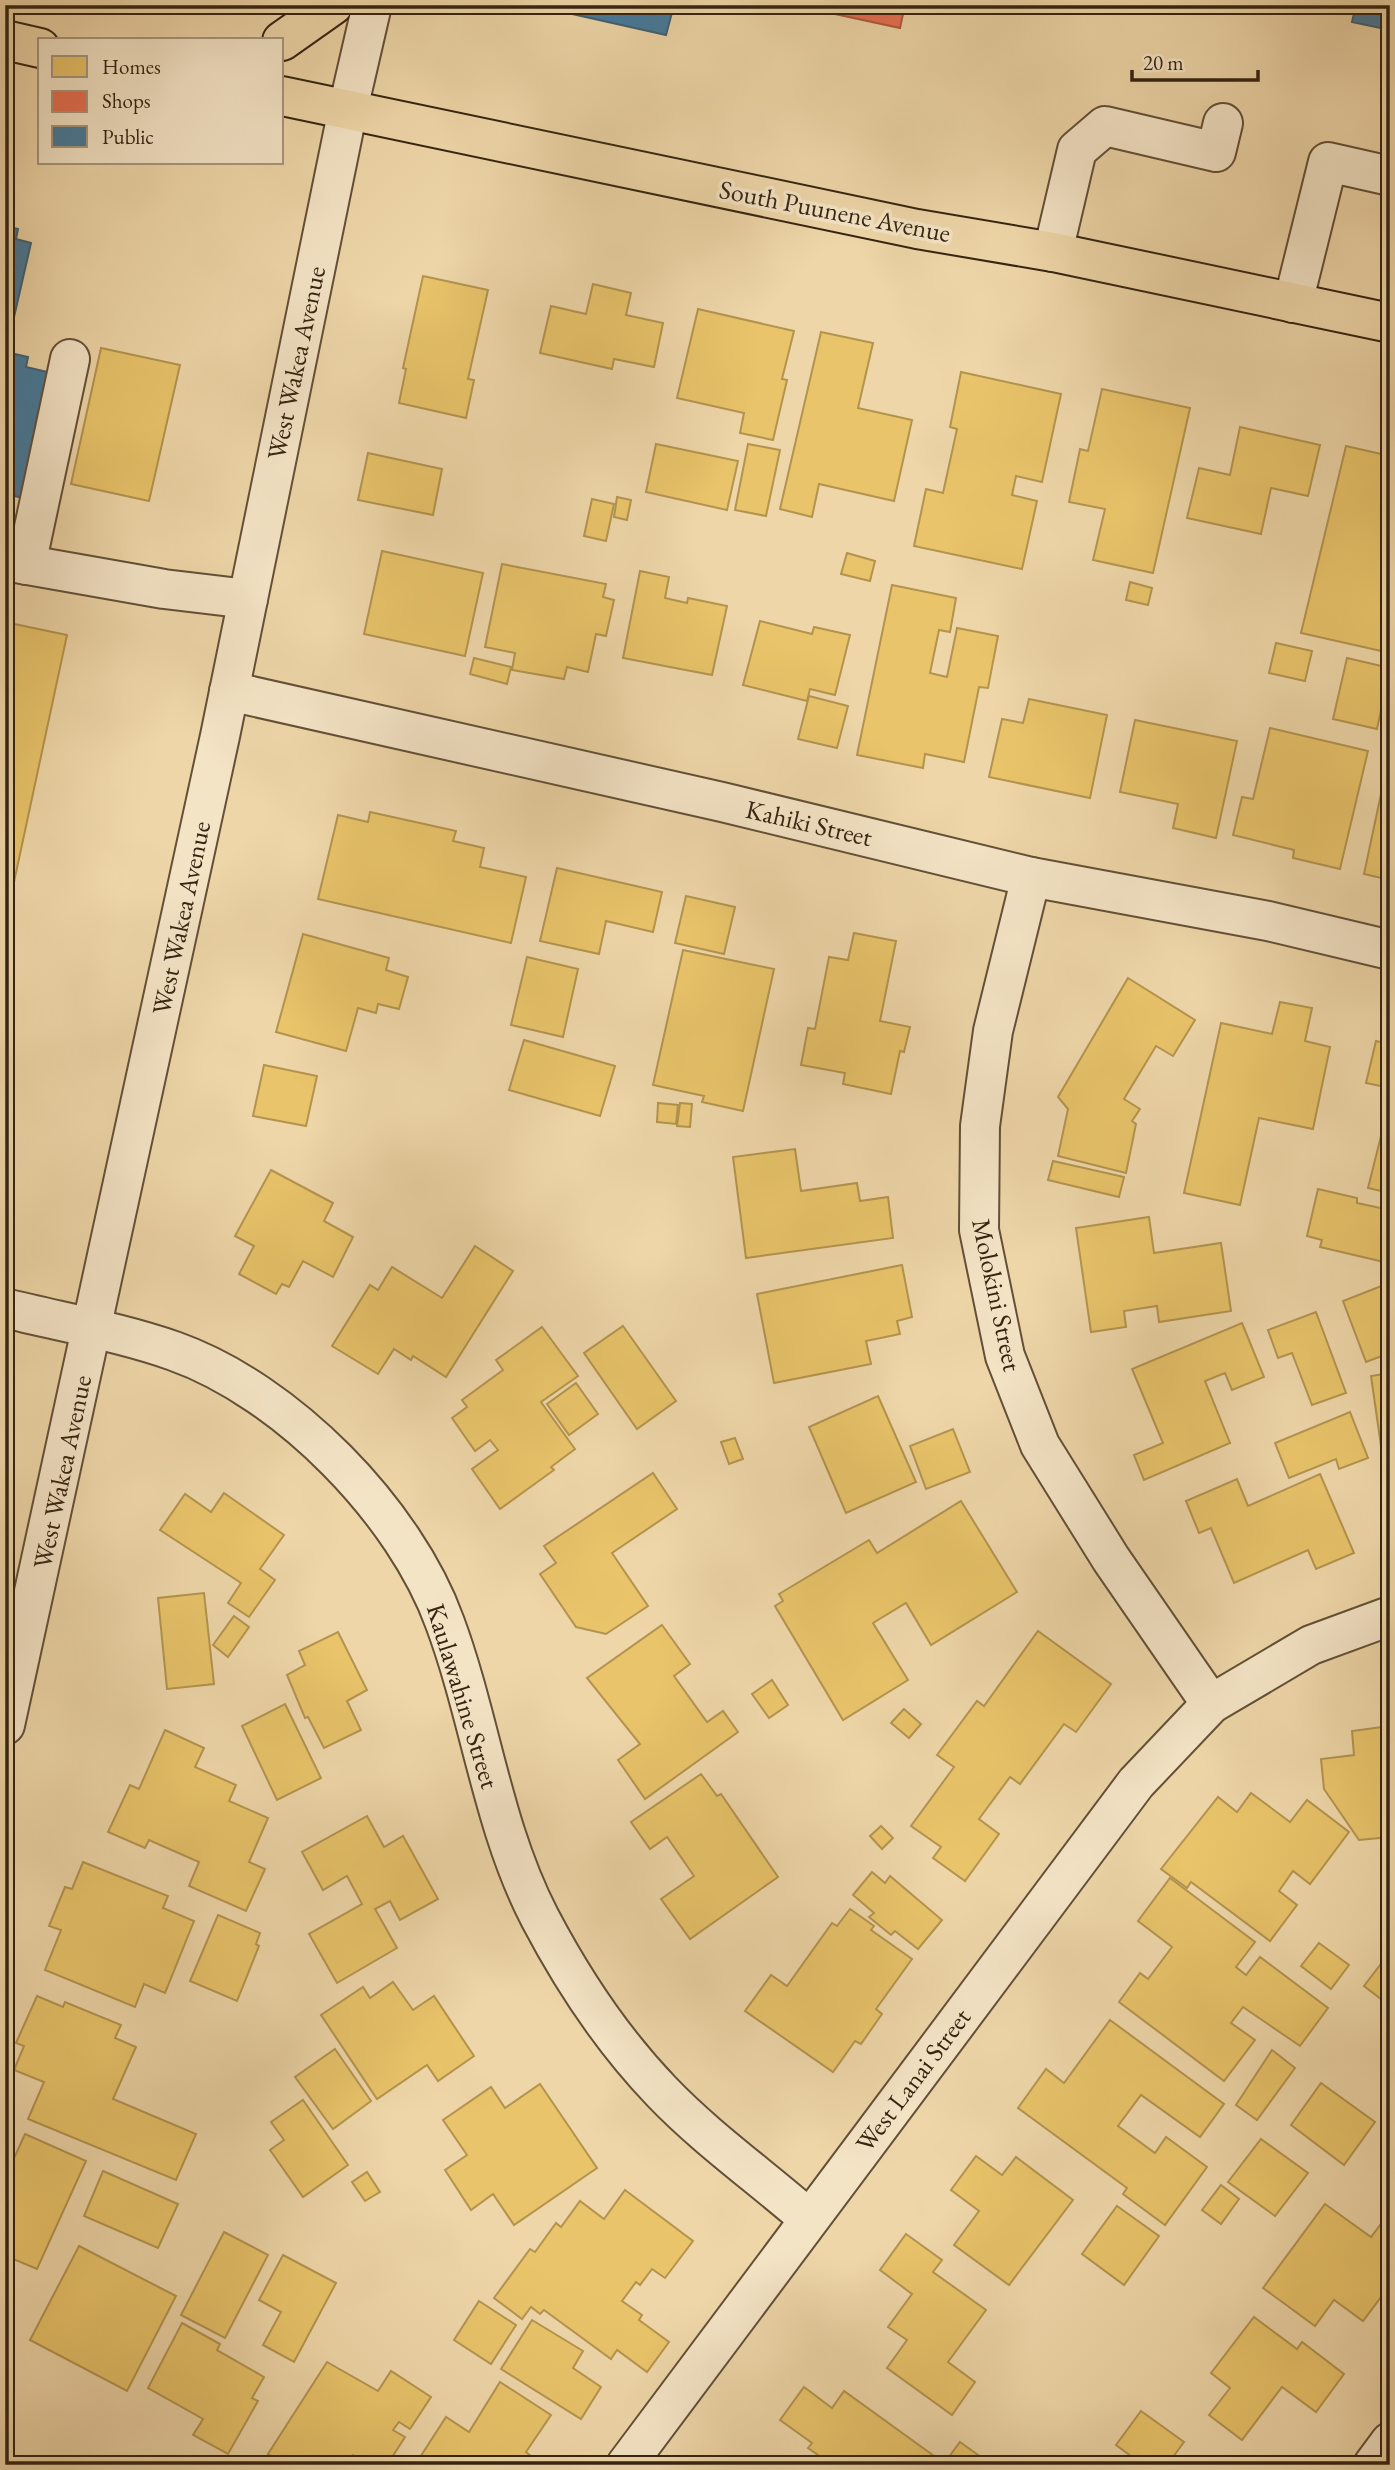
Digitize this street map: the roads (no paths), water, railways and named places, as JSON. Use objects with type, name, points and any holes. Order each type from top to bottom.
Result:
[{"type":"main road","points":[[284,40],[332,5]]},
{"type":"main road","points":[[5,40],[38,48]]},
{"type":"main road","name":"South Puunene Avenue","points":[[284,96],[904,226],[1053,252],[1390,323]]},
{"type":"street","name":"West Wakea Avenue","points":[[5,1725],[229,691],[348,109],[372,5]]},
{"type":"street","points":[[1053,252],[1077,150],[1105,126],[1216,152],[1223,123]]},
{"type":"street","points":[[1293,303],[1328,162],[1390,176]]},
{"type":"street","points":[[70,359],[16,563],[164,589],[248,599]]},
{"type":"street","name":"Kahiki Street","points":[[229,691],[722,802],[1031,877],[1268,921],[1390,950]]},
{"type":"street","name":"Molokini Street","points":[[1031,877],[993,1031],[980,1126],[979,1230],[1005,1356],[1040,1445],[1111,1559],[1211,1704]]},
{"type":"street","name":"Kaulawahine Street","points":[[5,1308],[175,1351],[214,1369],[310,1435],[380,1508],[413,1556],[445,1621],[480,1732],[512,1854],[538,1914],[568,1970],[618,2043],[664,2094],[809,2219]]},
{"type":"street","name":"West Lanai Street","points":[[626,2465],[1136,1783],[1211,1704],[1311,1645],[1390,1616]]},
{"type":"street","points":[[1373,2465],[1390,2442]]}]
